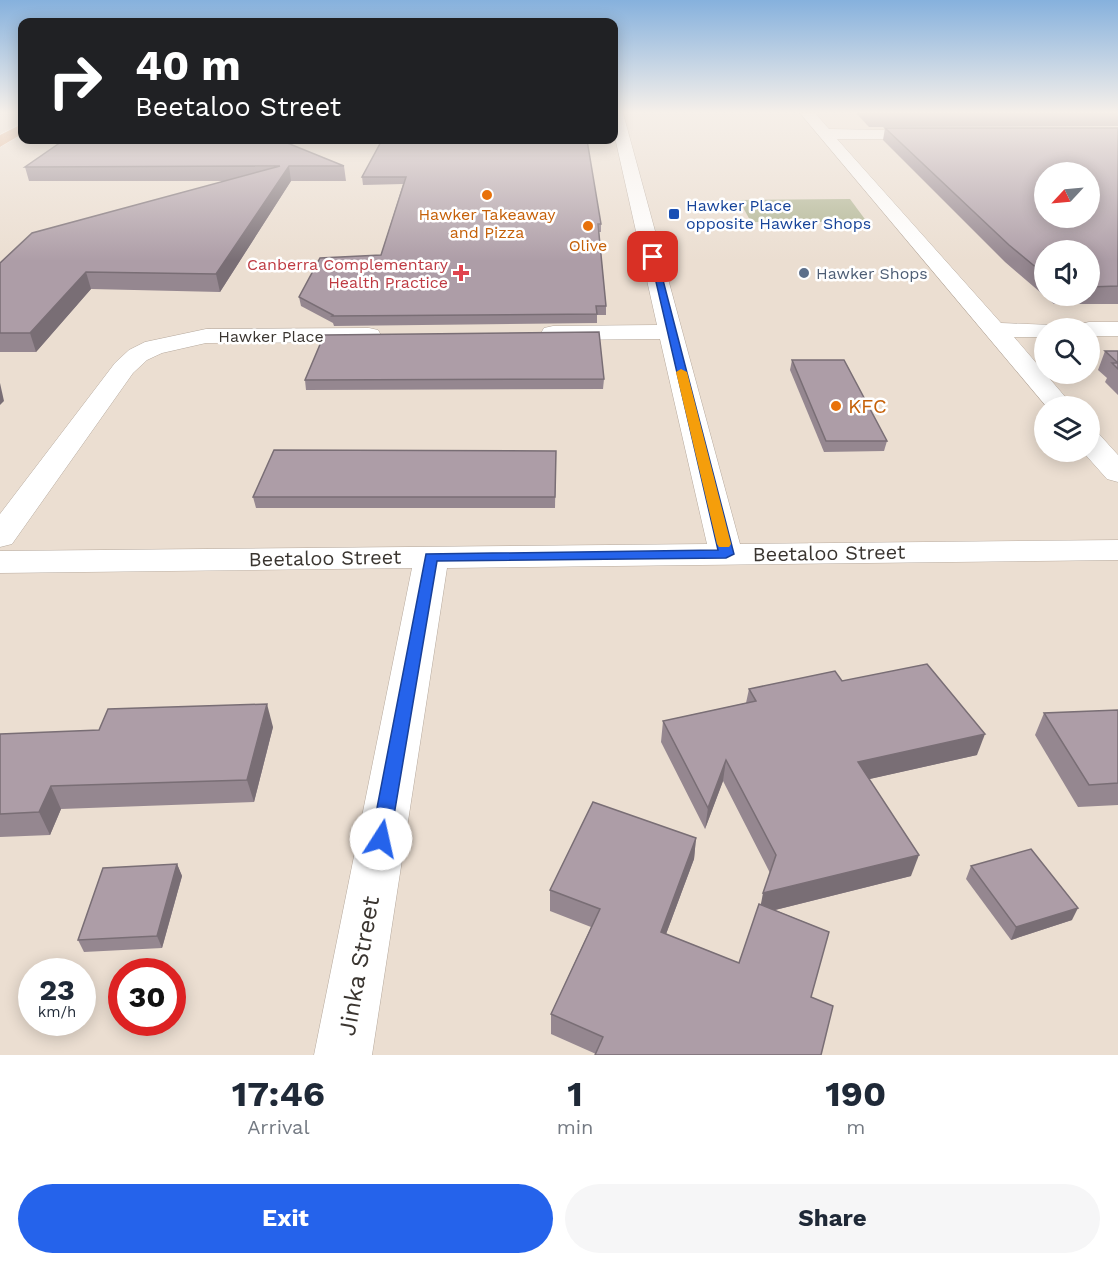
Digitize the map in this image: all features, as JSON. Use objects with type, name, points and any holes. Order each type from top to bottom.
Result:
[{"type":"street","points":[[626,162],[726,554]]},
{"type":"street","points":[[849,162],[1051,396]]},
{"type":"street","points":[[1100,329],[1118,329]]},
{"type":"street","points":[[995,330],[1034,330]]},
{"type":"street","points":[[529,334],[671,332]]},
{"type":"street","name":"Hawker Place","points":[[0,537],[124,368],[138,355],[154,347],[206,336],[398,335]]},
{"type":"street","points":[[1100,453],[1118,473]]},
{"type":"street","name":"Beetaloo Street","points":[[0,561],[1118,550]]},
{"type":"street","name":"Jinka Street","points":[[343,1055],[431,557]]},
{"type":"green space","points":[[850,199],[867,222],[751,222],[739,200]]},
{"type":"building","points":[[32,162],[335,162],[344,166],[289,166],[216,274],[86,272],[30,333],[0,333],[0,263],[32,233],[280,166],[25,167]]},
{"type":"building","points":[[370,162],[591,162],[601,224],[598,224],[606,306],[596,306],[597,314],[332,316],[299,297],[320,258],[381,255],[406,177],[362,177]]},
{"type":"building","points":[[921,162],[1034,162],[1034,228],[1100,228],[1100,162],[1118,162],[1118,286],[1100,287],[1100,240],[1034,240],[1034,266]]},
{"type":"building","points":[[599,332],[604,379],[305,380],[324,335]]},
{"type":"building","points":[[1105,351],[1118,351],[1118,363]]},
{"type":"building","points":[[792,360],[844,360],[887,441],[826,441]]},
{"type":"building","points":[[274,450],[556,451],[555,497],[253,497]]},
{"type":"building","points":[[927,664],[985,734],[858,762],[919,855],[763,893],[776,855],[726,760],[708,808],[663,721],[756,701],[749,689],[835,671],[842,681]]},
{"type":"building","points":[[267,704],[247,780],[51,786],[39,812],[0,814],[0,734],[99,730],[108,709]]},
{"type":"building","points":[[1118,710],[1118,783],[1089,785],[1044,713]]},
{"type":"building","points":[[593,802],[696,838],[661,932],[739,963],[759,904],[829,932],[811,997],[833,1006],[821,1055],[595,1055],[603,1037],[551,1014],[600,909],[550,890]]},
{"type":"building","points":[[1031,849],[1078,908],[1016,927],[971,866]]},
{"type":"building","points":[[177,864],[157,936],[78,940],[103,868]]},
{"type":"slow traffic","points":[[681,372],[724,544]]},
{"type":"place","name":"Hawker Takeaway and Pizza","points":[[487,195]]},
{"type":"place","name":"Hawker Place opposite Hawker Shops","points":[[674,214]]},
{"type":"place","name":"Olive","points":[[588,226]]},
{"type":"place","name":"Canberra Complementary Health Practice","points":[[461,273]]},
{"type":"place","name":"Hawker Shops","points":[[804,273]]},
{"type":"place","name":"KFC","points":[[836,406]]},
{"type":"route","points":[[381,839],[431,557],[726,554],[653,257]]}]
